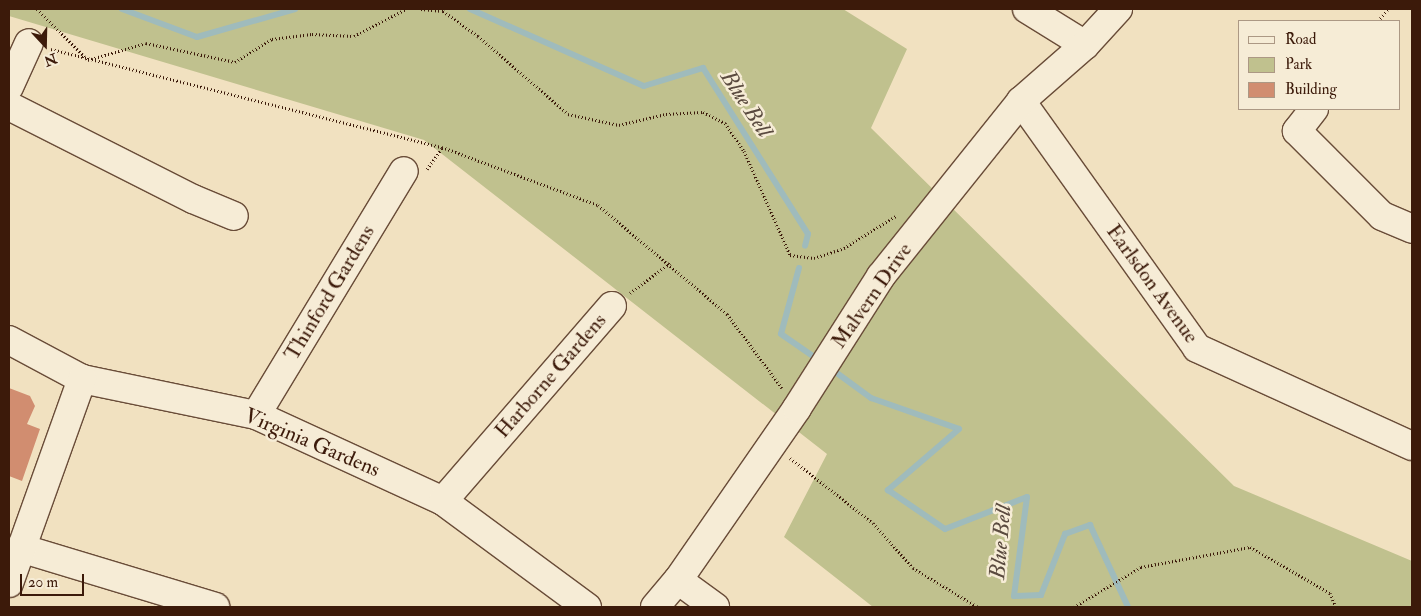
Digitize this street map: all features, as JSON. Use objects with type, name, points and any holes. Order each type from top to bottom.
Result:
[{"type":"street","points":[[1027,9],[1085,45]]},
{"type":"street","name":"Malvern Drive","points":[[655,607],[678,580],[797,408],[881,276],[1021,101],[1085,45],[1118,9]]},
{"type":"street","points":[[9,87],[29,43]]},
{"type":"street","name":"Earlsdon Avenue","points":[[1021,101],[1197,348],[1412,446]]},
{"type":"street","points":[[9,106],[193,199],[234,216]]},
{"type":"street","points":[[1313,110],[1297,131],[1382,216],[1412,229]]},
{"type":"street","name":"Thinford Gardens","points":[[256,415],[404,171]]},
{"type":"street","name":"Harborne Gardens","points":[[443,501],[612,306]]},
{"type":"street","name":"Virginia Gardens","points":[[9,340],[82,379],[256,415],[443,501],[587,607]]},
{"type":"street","points":[[9,582],[82,379]]},
{"type":"street","points":[[20,548],[215,607]]},
{"type":"street","points":[[678,580],[715,607]]},
{"type":"path","points":[[38,9],[88,60]]},
{"type":"path","points":[[88,60],[146,43],[235,62],[272,39],[312,34],[354,36],[406,9]]},
{"type":"path","points":[[421,9],[443,11],[478,36],[568,114],[619,125],[666,114],[703,112],[725,123],[744,151],[790,255],[814,258],[844,248],[909,208],[930,215]]},
{"type":"path","points":[[1379,20],[1388,9]]},
{"type":"path","points":[[29,43],[88,60],[442,147],[598,204],[670,262],[672,268],[727,314],[797,408]]},
{"type":"path","name":"Harborne Gardens","points":[[612,306],[670,262]]},
{"type":"path","points":[[772,444],[873,522],[914,568],[978,607]]},
{"type":"path","points":[[1074,607],[1081,605],[1141,567],[1250,547],[1330,593],[1336,607]]},
{"type":"green space","points":[[9,9],[843,9],[907,49],[871,128],[1234,486],[1412,561],[1412,607],[873,607],[784,537],[827,454],[424,140],[9,16]]},
{"type":"building","points":[[9,388],[30,396],[35,406],[27,424],[40,429],[22,481],[9,476]]},
{"type":"waterway","name":"Blue Bell","points":[[122,9],[197,37],[295,9]]},
{"type":"waterway","name":"Blue Bell","points":[[470,9],[644,86],[703,68],[808,234],[805,246]]},
{"type":"waterway","name":"Blue Bell","points":[[799,268],[781,334],[820,361]]},
{"type":"waterway","name":"Blue Bell","points":[[830,368],[871,398],[959,429],[888,490],[945,529],[1027,497],[1014,596],[1041,595],[1065,534],[1090,525],[1128,607]]}]
